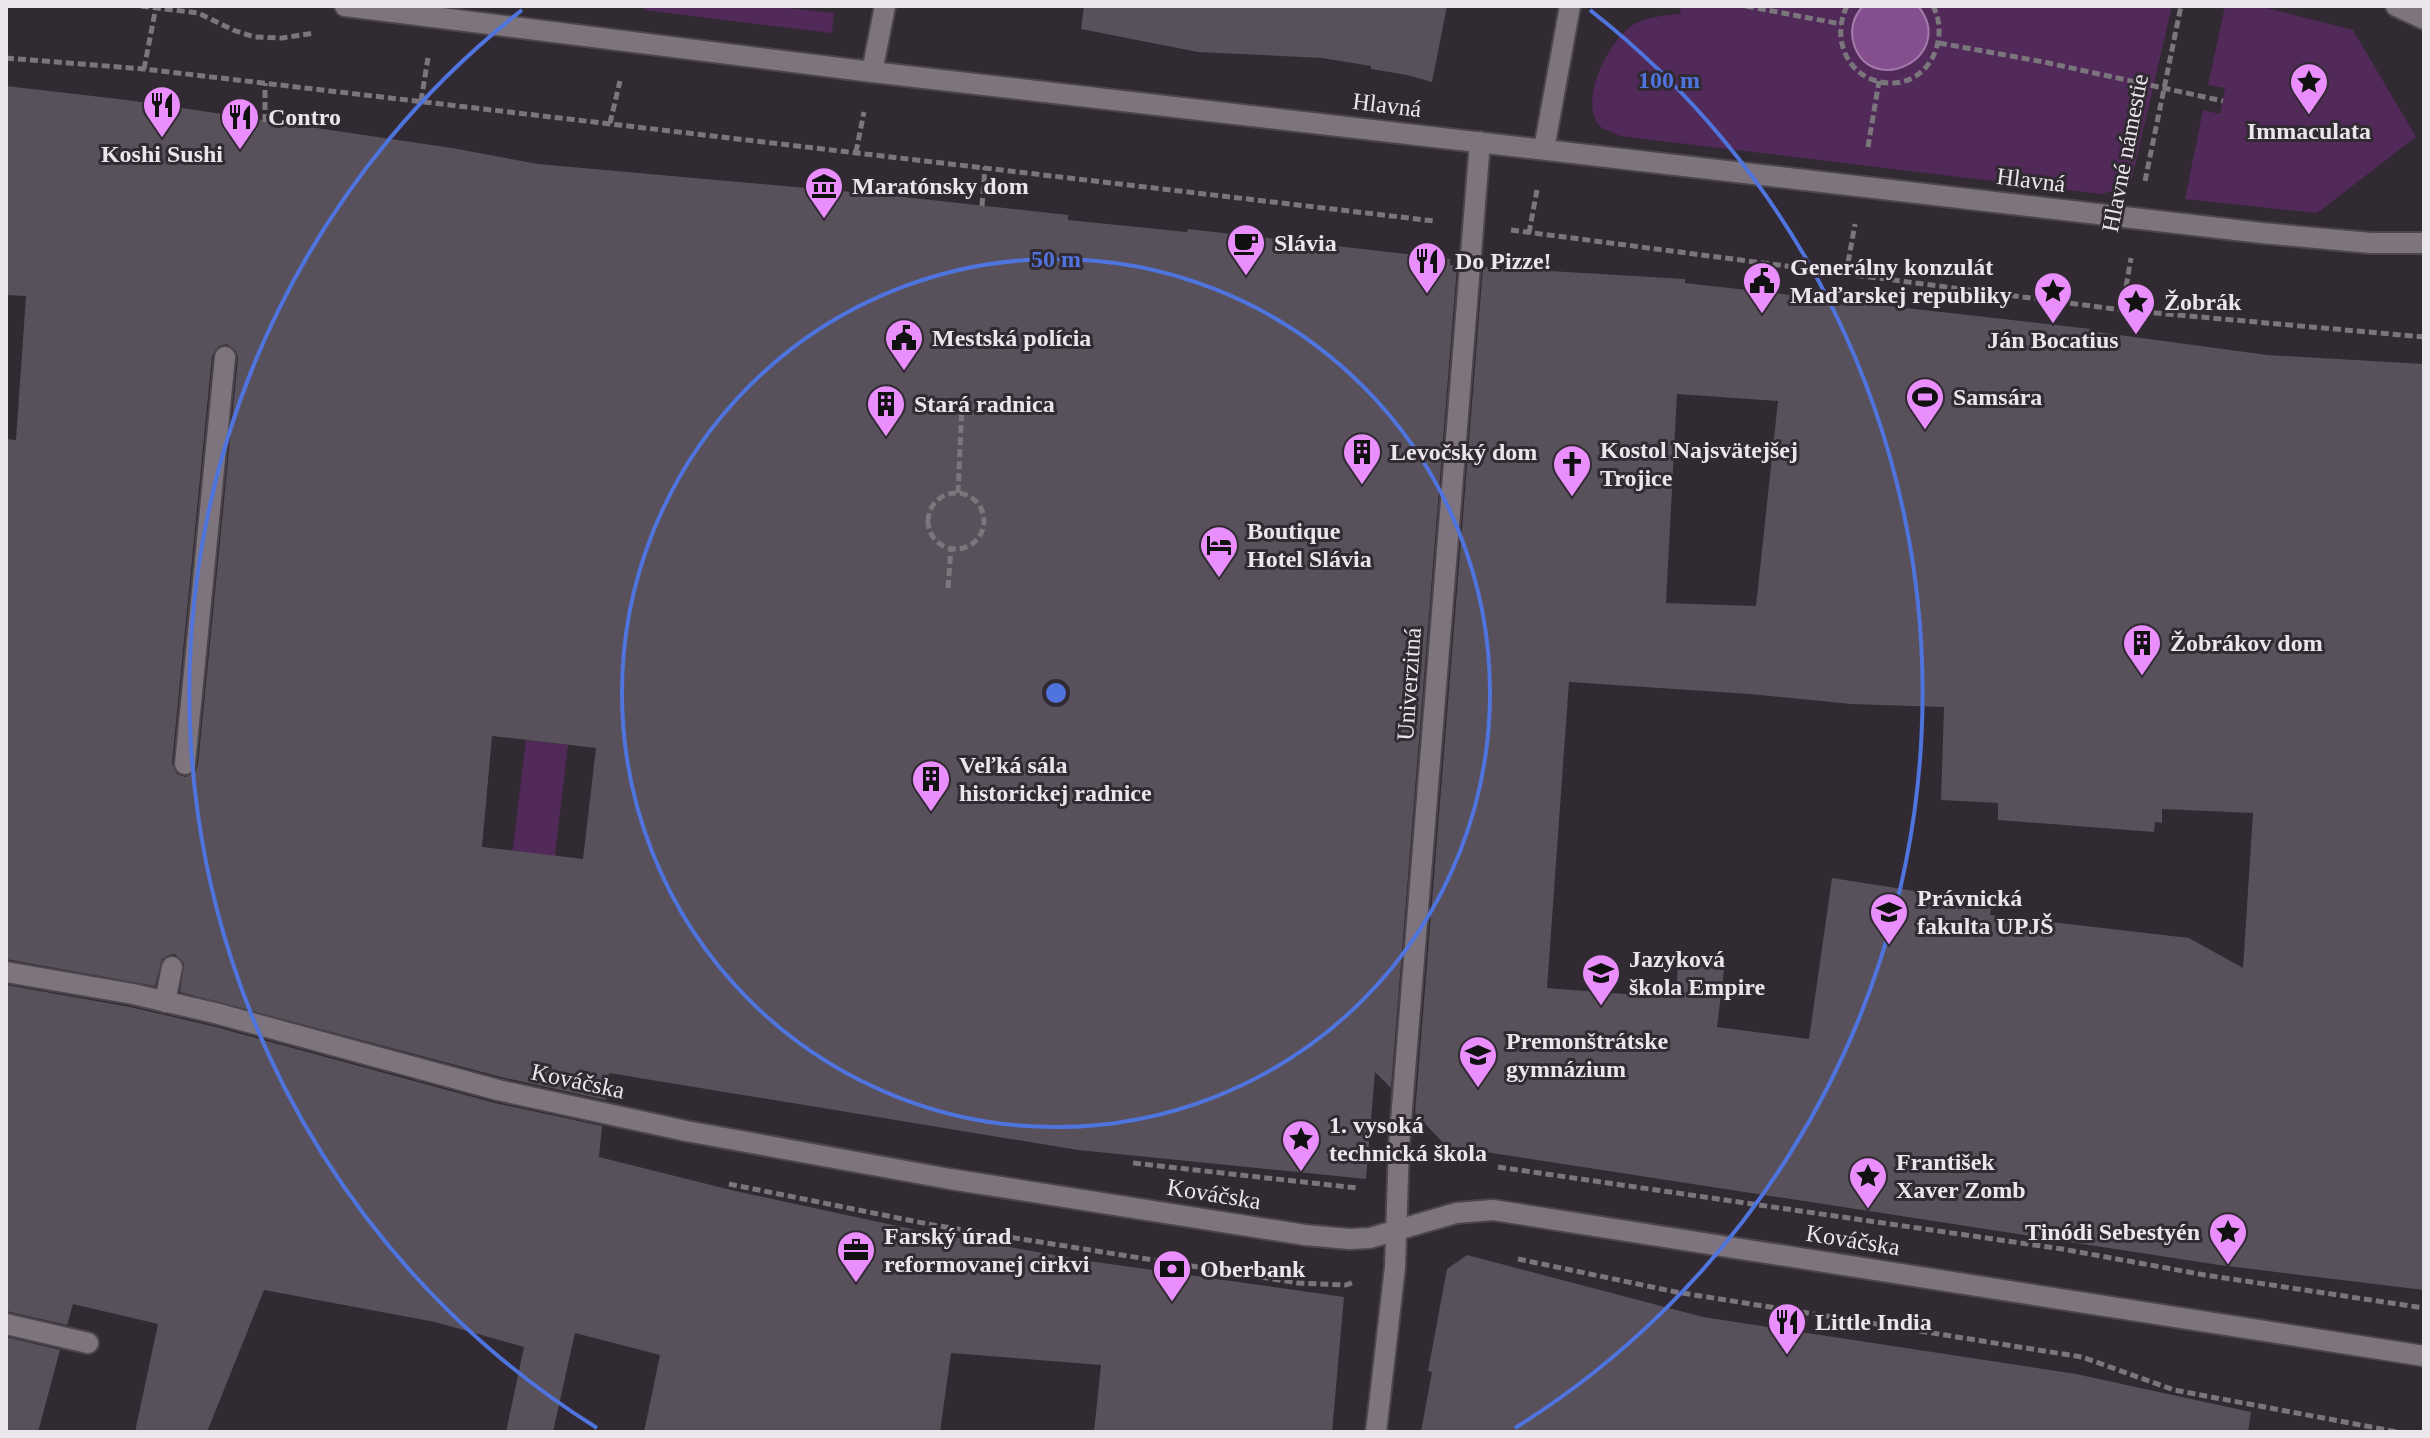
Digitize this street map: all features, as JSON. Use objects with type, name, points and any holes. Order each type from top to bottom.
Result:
[{"type":"street","name":"Hlavná","points":[[345,6],[872,72],[2330,240],[2424,243]]},
{"type":"street","points":[[872,72],[885,6]]},
{"type":"street","points":[[1544,149],[1570,6]]},
{"type":"street","points":[[2396,6],[2424,19]]},
{"type":"street","name":"Univerzitná","points":[[1376,1432],[1395,1267],[1416,923],[1480,142]]},
{"type":"street","points":[[185,764],[225,357]]},
{"type":"street","points":[[165,1002],[172,967]]},
{"type":"street","name":"Kováčska","points":[[6,972],[165,1002],[498,1090],[701,1134],[950,1179],[1305,1235],[1349,1239],[1370,1238],[1456,1213],[1493,1210],[2424,1356]]},
{"type":"street","points":[[6,1324],[88,1343]]},
{"type":"path","points":[[144,69],[156,6]]},
{"type":"path","points":[[1746,6],[1841,24]]},
{"type":"path","points":[[1847,6],[1841,24],[1841,46],[1851,64],[1866,76],[1879,81],[1899,82],[1919,73],[1932,60],[1939,43],[1940,29],[1933,6]]},
{"type":"path","name":"Hlavné námestie","points":[[2122,310],[2181,6]]},
{"type":"path","points":[[1939,43],[2223,101]]},
{"type":"path","points":[[6,58],[144,69],[985,167],[1472,225],[2122,310],[2424,337]]},
{"type":"path","points":[[265,83],[265,122]]},
{"type":"path","points":[[982,206],[985,167]]},
{"type":"path","points":[[958,493],[962,405]]},
{"type":"path","points":[[958,493],[967,495],[980,506],[983,524],[976,540],[951,548],[942,545],[930,531],[929,513],[940,497],[958,493]]},
{"type":"path","points":[[948,588],[951,548]]},
{"type":"path","points":[[1127,1162],[1355,1189],[1398,1182]]},
{"type":"path","points":[[1489,1168],[1503,1166],[1985,1238],[2424,1308]]},
{"type":"shaded area","points":[[645,6],[770,6],[834,13],[832,33],[644,10]]},
{"type":"shaded area","points":[[1681,6],[2172,6],[2132,178],[2118,190],[2101,194],[1620,136],[1602,128],[1592,104],[1594,88],[1616,42],[1636,23],[1680,14]]},
{"type":"shaded area","points":[[1863,6],[1918,6],[1928,25],[1927,41],[1919,55],[1906,65],[1891,70],[1875,68],[1862,59],[1853,41],[1852,26]]},
{"type":"shaded area","points":[[2225,6],[2259,6],[2353,30],[2416,137],[2317,213],[2185,199],[2203,110],[2220,114],[2225,88],[2208,85]]},
{"type":"shaded area","points":[[526,740],[568,745],[541,971],[499,964]]},
{"type":"building","points":[[1084,6],[1447,6],[1432,82],[1371,69],[1371,66],[1322,58],[1198,52],[1081,29]]},
{"type":"building","points":[[6,86],[127,100],[452,148],[538,164],[886,195],[1068,215],[1068,220],[1187,232],[1188,229],[1450,259],[1450,265],[1457,266],[1391,1088],[1375,1072],[1366,1179],[1078,1150],[609,1073],[606,1100],[501,1077],[180,992],[184,964],[175,954],[162,959],[155,986],[6,959],[6,439],[16,440],[26,296],[6,295]],"holes":[[[227,344],[236,351],[238,358],[198,765],[195,772],[185,777],[177,774],[172,763],[212,356],[219,346]],[[492,736],[596,748],[583,859],[482,847]]]},
{"type":"building","points":[[1483,267],[1685,279],[1685,283],[2091,329],[2267,355],[2424,364],[2424,1290],[2219,1265],[1446,1146],[1415,1113]],"holes":[[[1677,394],[1778,401],[1756,606],[1666,603]],[[1569,682],[1851,704],[1944,707],[1941,800],[1998,803],[1998,820],[2154,832],[2155,822],[2162,823],[2162,809],[2253,813],[2243,968],[2189,938],[1990,915],[1992,903],[1832,878],[1809,1039],[1717,1027],[1724,970],[1678,963],[1676,998],[1547,988]]]},
{"type":"building","points":[[6,985],[130,1007],[212,1026],[495,1103],[602,1126],[599,1157],[731,1190],[930,1233],[1089,1261],[1344,1297],[1332,1432],[1094,1432],[1101,1365],[951,1353],[940,1432],[644,1432],[660,1355],[575,1333],[553,1432],[506,1432],[524,1347],[435,1322],[264,1290],[207,1432],[135,1432],[158,1324],[73,1304],[67,1325],[6,1311]]},
{"type":"building","points":[[1467,1255],[1703,1317],[2076,1374],[2251,1412],[2248,1432],[1421,1432],[1432,1372],[1428,1371],[1447,1269]]},
{"type":"building","points":[[6,1337],[60,1350],[38,1432],[6,1432]]},
{"type":"place","name":"Immaculata","points":[[2309,116]]},
{"type":"place","name":"Koshi Sushi","points":[[162,139]]},
{"type":"place","name":"Contro","points":[[240,151]]},
{"type":"place","name":"Maratónsky dom","points":[[824,220]]},
{"type":"place","name":"Slávia","points":[[1246,277]]},
{"type":"place","name":"Do Pizze!","points":[[1427,295]]},
{"type":"place","name":"Generálny konzulát Maďarskej republiky","points":[[1762,315]]},
{"type":"place","name":"Ján Bocatius","points":[[2053,325]]},
{"type":"place","name":"Žobrák","points":[[2136,336]]},
{"type":"place","name":"Mestská polícia","points":[[904,372]]},
{"type":"place","name":"Samsára","points":[[1925,431]]},
{"type":"place","name":"Stará radnica","points":[[886,438]]},
{"type":"place","name":"Levočský dom","points":[[1362,486]]},
{"type":"place","name":"Kostol Najsvätejšej Trojice","points":[[1572,498]]},
{"type":"place","name":"Boutique Hotel Slávia","points":[[1219,579]]},
{"type":"place","name":"Žobrákov dom","points":[[2142,677]]},
{"type":"place","name":"Veľká sála historickej radnice","points":[[931,813]]},
{"type":"place","name":"Právnická fakulta UPJŠ","points":[[1889,946]]},
{"type":"place","name":"Jazyková škola Empire","points":[[1601,1007]]},
{"type":"place","name":"Premonštrátske gymnázium","points":[[1478,1089]]},
{"type":"place","name":"1. vysoká technická škola","points":[[1301,1173]]},
{"type":"place","name":"František Xaver Zomb","points":[[1868,1210]]},
{"type":"place","name":"Tinódi Sebestyén","points":[[2228,1266]]},
{"type":"place","name":"Farský úrad reformovanej cirkvi","points":[[856,1284]]},
{"type":"place","name":"Oberbank","points":[[1172,1303]]},
{"type":"place","name":"Little India","points":[[1787,1356]]}]
